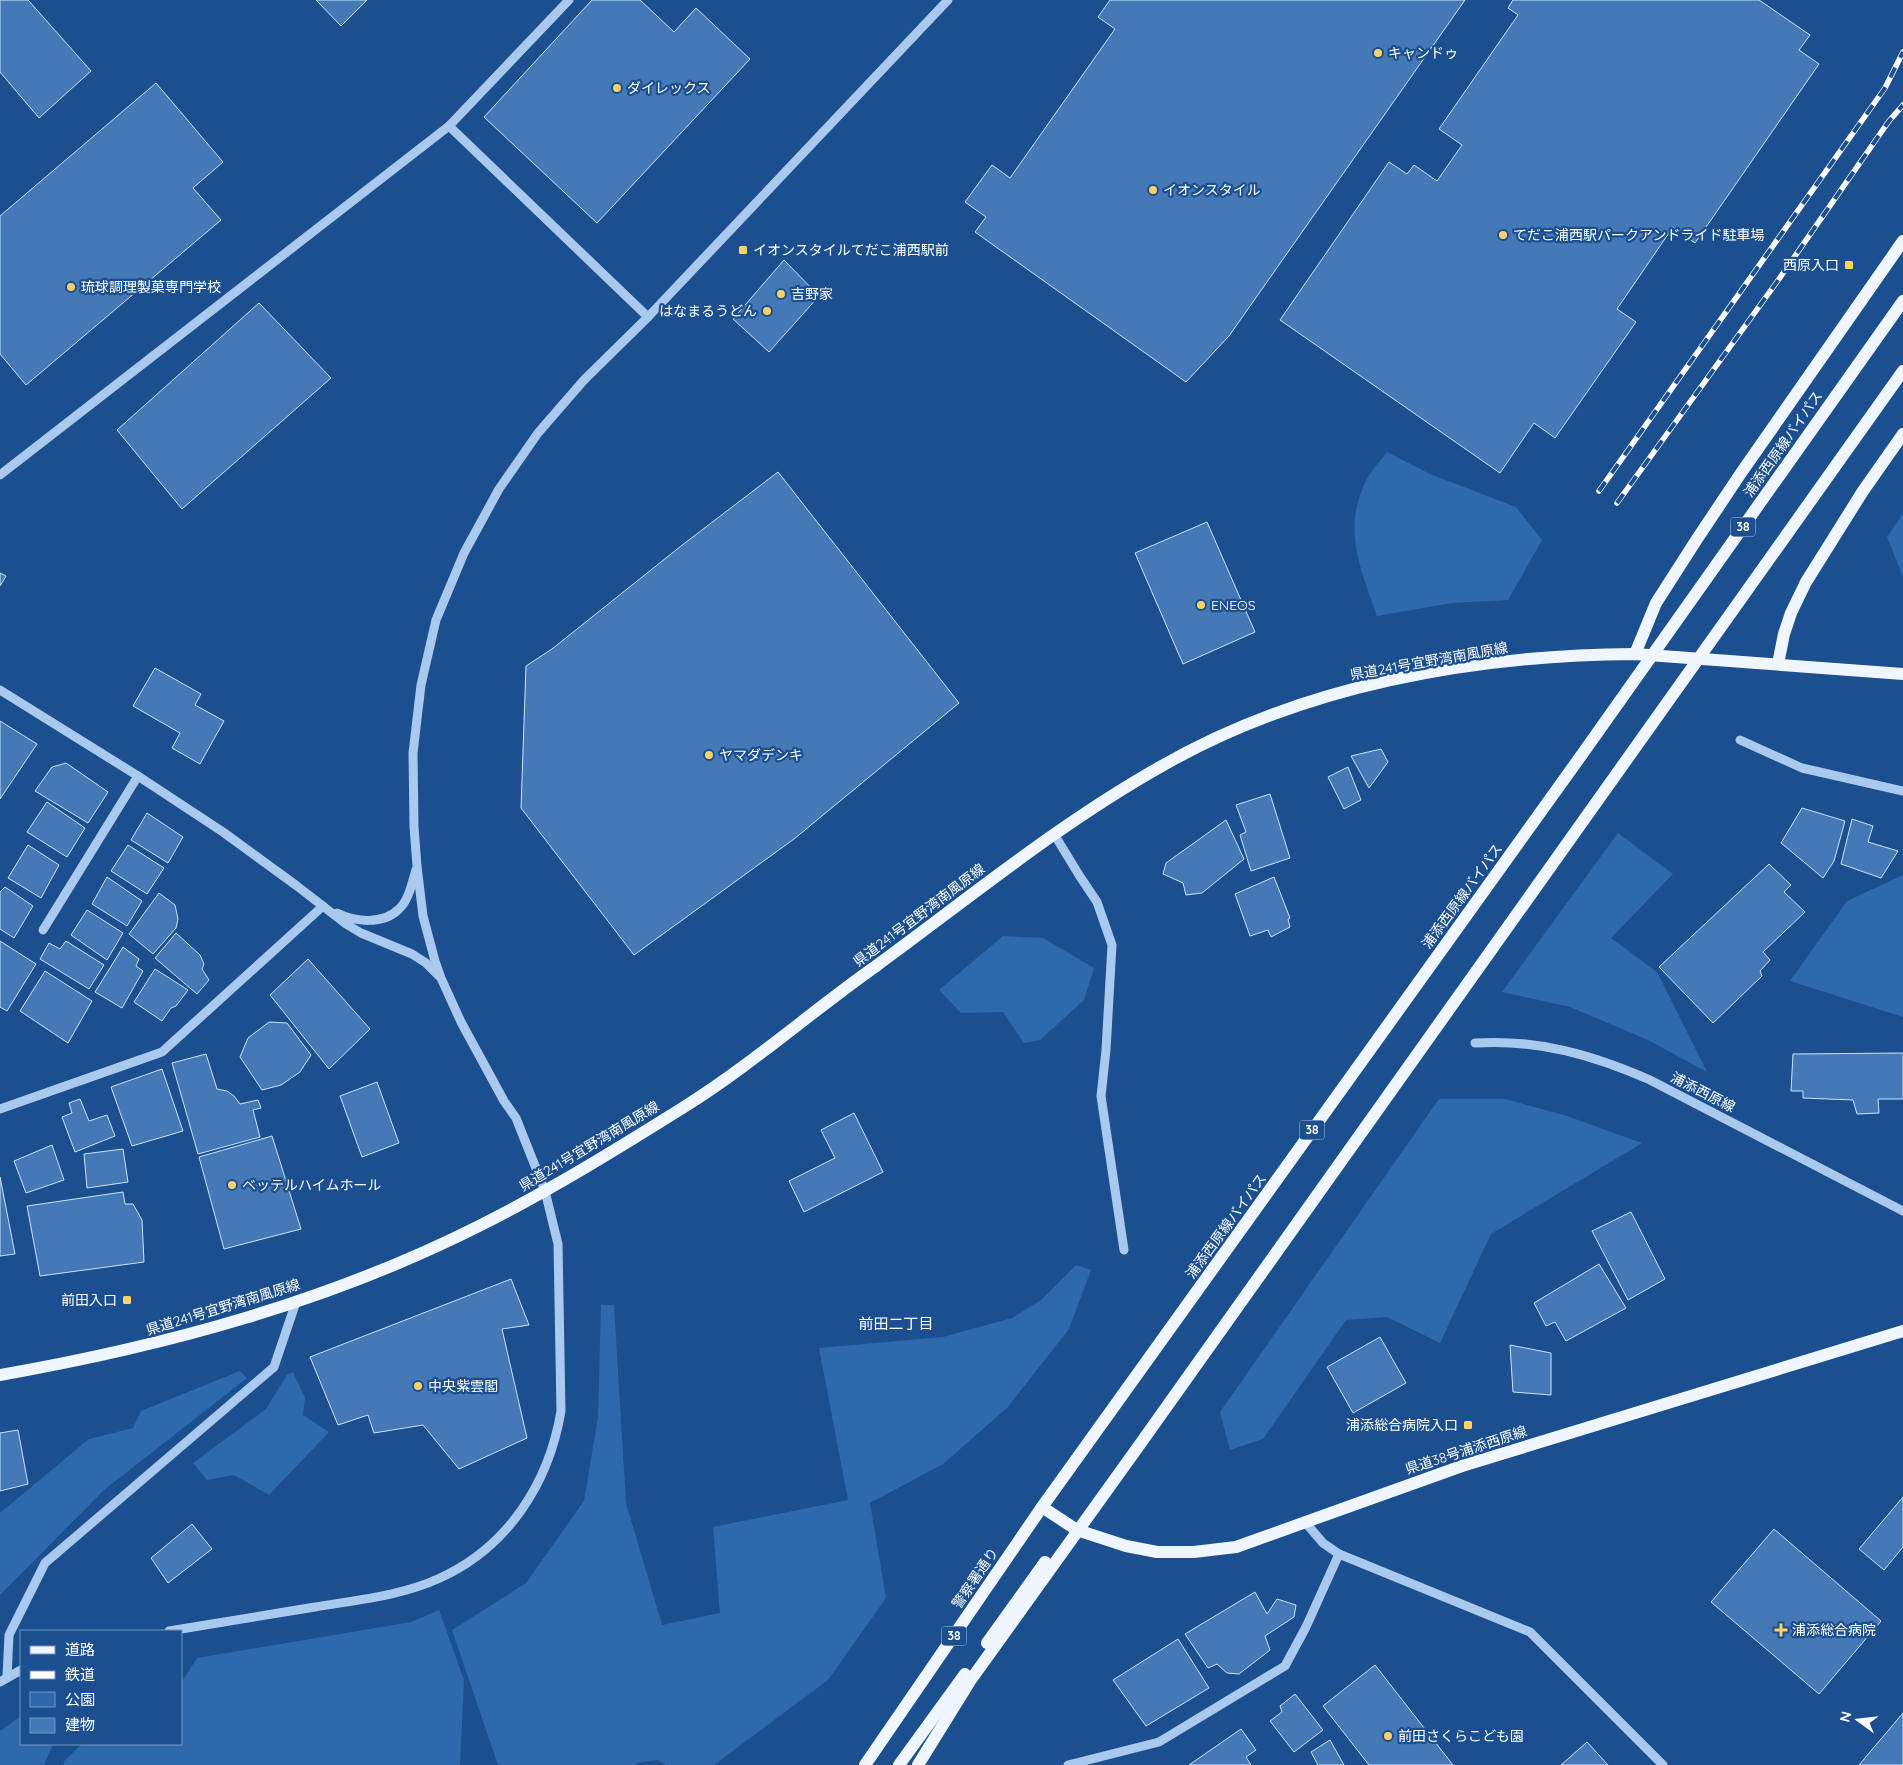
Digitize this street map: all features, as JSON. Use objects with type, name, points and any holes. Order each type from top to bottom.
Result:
[{"type":"main road","points":[[1636,654],[1656,603],[1741,472],[1903,241]]},
{"type":"main road","name":"浦添西原線バイパス","points":[[1042,1507],[1583,753],[1903,301]]},
{"type":"main road","points":[[918,1765],[970,1681],[1903,371]]},
{"type":"main road","points":[[1778,664],[1784,634],[1791,613],[1806,582],[1863,491],[1903,434]]},
{"type":"main road","name":"県道241号宜野湾南風原線","points":[[0,1375],[138,1348],[196,1333],[296,1302],[405,1260],[474,1229],[545,1191],[688,1104],[742,1067],[1054,834],[1107,798],[1164,764],[1220,737],[1281,712],[1358,688],[1451,670],[1552,656],[1636,654],[1903,674]]},
{"type":"main road","name":"県道38号浦添西原線","points":[[1042,1507],[1077,1530],[1126,1546],[1157,1552],[1194,1552],[1236,1547],[1462,1466],[1903,1331]]},
{"type":"main road","name":"警察署通り","points":[[865,1765],[1042,1507]]},
{"type":"main road","points":[[899,1765],[1053,1551],[1077,1530]]},
{"type":"street","points":[[1,472],[449,126],[569,0]]},
{"type":"street","points":[[175,1630],[386,1595],[439,1578],[462,1566],[485,1550],[509,1527],[527,1502],[544,1471],[556,1437],[561,1411],[558,1244],[545,1191],[516,1118],[504,1101],[461,1022],[441,978],[423,916],[417,866],[413,753],[421,685],[436,620],[464,553],[499,489],[538,433],[584,380],[648,317],[948,0]]},
{"type":"street","points":[[449,126],[648,317]]},
{"type":"street","points":[[0,690],[138,776],[223,832],[346,924],[361,933],[412,954],[426,963],[441,978]]},
{"type":"street","points":[[1740,740],[1802,768],[1903,791]]},
{"type":"street","points":[[42,930],[138,776]]},
{"type":"street","points":[[1054,834],[1097,902],[1112,945],[1106,1050],[1101,1096],[1124,1250]]},
{"type":"street","points":[[323,906],[358,920],[372,920],[390,916],[400,908],[408,894],[417,866]]},
{"type":"street","points":[[0,1108],[162,1052],[323,906]]},
{"type":"street","name":"浦添西原線","points":[[1475,1043],[1532,1044],[1571,1051],[1610,1063],[1650,1080],[1903,1211]]},
{"type":"street","points":[[3,1680],[9,1636],[45,1563],[274,1367],[296,1302]]},
{"type":"street","points":[[1305,1522],[1323,1543],[1339,1554],[1530,1632],[1663,1765]]},
{"type":"street","points":[[1068,1765],[1159,1742],[1285,1666],[1306,1627],[1339,1554]]},
{"type":"street","points":[[3,1680],[20,1671]]},
{"type":"green space","points":[[1387,452],[1430,474],[1516,507],[1542,540],[1508,600],[1452,603],[1377,616],[1360,564],[1354,530],[1360,495],[1368,477]]},
{"type":"green space","points":[[1903,513],[1903,577],[1887,537]]},
{"type":"green space","points":[[1618,833],[1673,874],[1611,938],[1657,972],[1707,1072],[1648,1040],[1570,1007],[1502,992]]},
{"type":"green space","points":[[1903,875],[1903,1017],[1790,981],[1847,901]]},
{"type":"green space","points":[[1003,936],[1043,938],[1094,968],[1084,1000],[1040,1040],[1024,1043],[1003,1012],[961,1013],[939,990]]},
{"type":"green space","points":[[1439,1099],[1505,1099],[1567,1116],[1642,1143],[1491,1234],[1440,1343],[1387,1317],[1346,1320],[1263,1439],[1230,1450],[1220,1412]]},
{"type":"green space","points":[[1076,1265],[1091,1270],[1069,1329],[1007,1408],[943,1464],[870,1503],[886,1598],[828,1680],[714,1765],[666,1765],[658,1760],[637,1763],[636,1765],[498,1765],[452,1630],[526,1583],[584,1501],[598,1417],[601,1305],[614,1305],[626,1503],[662,1625],[720,1613],[713,1527],[848,1500],[819,1348],[943,1337],[1012,1318],[1041,1300]]},
{"type":"green space","points":[[240,1371],[247,1378],[104,1490],[0,1595],[0,1513],[89,1439],[133,1428],[141,1411]]},
{"type":"green space","points":[[293,1372],[305,1398],[303,1415],[329,1432],[269,1495],[234,1475],[207,1480],[193,1463],[266,1409],[287,1375]]},
{"type":"green space","points":[[439,1610],[464,1680],[460,1765],[63,1765],[66,1759],[81,1745],[182,1745],[182,1681],[197,1658],[411,1622]]},
{"type":"green space","points":[[20,1717],[20,1745],[53,1745],[44,1765],[0,1765],[0,1731]]},
{"type":"building","points":[[0,0],[28,0],[91,71],[39,118],[0,72]]},
{"type":"building","points":[[316,0],[367,0],[341,26]]},
{"type":"building","name":"ダイレックス","points":[[592,0],[640,0],[674,32],[696,8],[750,59],[597,223],[484,117]]},
{"type":"building","name":"イオンスタイル","points":[[1110,0],[1465,0],[1229,336],[1186,382],[975,232],[986,217],[965,202],[992,165],[1010,178],[1115,29],[1098,17]]},
{"type":"building","name":"てだこ浦西駅パークアンドライド駐車場","points":[[1513,0],[1759,0],[1810,35],[1799,50],[1819,64],[1695,243],[1673,227],[1617,309],[1636,322],[1555,438],[1534,423],[1500,473],[1280,320],[1389,162],[1407,174],[1414,165],[1437,181],[1462,145],[1439,129],[1518,15],[1508,8]]},
{"type":"building","name":"琉球調理製菓専門学校","points":[[156,83],[223,162],[193,188],[221,220],[26,385],[0,354],[0,216]]},
{"type":"building","points":[[784,260],[819,296],[769,352],[733,319]]},
{"type":"building","points":[[259,303],[331,378],[182,509],[117,430]]},
{"type":"building","name":"ヤマダデンキ","points":[[778,472],[959,703],[794,839],[634,955],[521,808],[526,666],[552,649],[681,546]]},
{"type":"building","points":[[1207,522],[1255,632],[1183,664],[1135,553]]},
{"type":"building","points":[[0,573],[6,576],[0,586]]},
{"type":"building","points":[[155,668],[201,694],[195,705],[224,721],[200,764],[172,748],[180,733],[133,706]]},
{"type":"building","points":[[0,721],[37,744],[0,799]]},
{"type":"building","points":[[1381,749],[1388,762],[1369,788],[1351,756]]},
{"type":"building","points":[[66,763],[108,792],[88,823],[35,791],[52,767]]},
{"type":"building","points":[[1348,767],[1361,800],[1344,809],[1328,777]]},
{"type":"building","points":[[1270,794],[1290,858],[1251,871],[1240,835],[1246,832],[1236,805]]},
{"type":"building","points":[[47,802],[85,828],[67,857],[27,832]]},
{"type":"building","points":[[1802,808],[1845,821],[1834,861],[1823,878],[1781,843]]},
{"type":"building","points":[[147,813],[183,837],[168,863],[131,840]]},
{"type":"building","points":[[1852,819],[1873,826],[1868,842],[1898,851],[1881,878],[1841,864]]},
{"type":"building","points":[[1226,820],[1244,859],[1202,893],[1186,895],[1183,883],[1163,874],[1166,863]]},
{"type":"building","points":[[28,845],[59,865],[41,898],[8,878]]},
{"type":"building","points":[[128,845],[164,868],[147,894],[111,871]]},
{"type":"building","points":[[1769,864],[1791,885],[1784,892],[1805,912],[1763,952],[1770,960],[1760,971],[1762,976],[1713,1023],[1659,967]]},
{"type":"building","points":[[107,877],[142,901],[127,926],[92,904]]},
{"type":"building","points":[[1274,877],[1290,918],[1288,919],[1290,927],[1271,937],[1268,930],[1250,936],[1235,894]]},
{"type":"building","points":[[5,887],[33,906],[14,938],[0,929],[0,892]]},
{"type":"building","points":[[159,893],[175,905],[178,919],[176,928],[153,954],[129,934]]},
{"type":"building","points":[[87,910],[123,933],[107,960],[71,935]]},
{"type":"building","points":[[176,933],[200,955],[204,964],[202,969],[209,980],[197,994],[155,958]]},
{"type":"building","points":[[0,941],[36,964],[7,1011],[0,1007]]},
{"type":"building","points":[[66,941],[104,965],[89,989],[40,959],[49,943],[60,949]]},
{"type":"building","points":[[123,947],[139,959],[136,966],[143,971],[122,1008],[95,992]]},
{"type":"building","points":[[308,959],[370,1029],[329,1069],[270,995]]},
{"type":"building","points":[[155,969],[188,990],[162,1021],[134,1002]]},
{"type":"building","points":[[45,971],[92,1001],[68,1043],[20,1011]]},
{"type":"building","points":[[269,1022],[287,1023],[311,1055],[300,1072],[281,1085],[262,1090],[240,1057],[248,1038]]},
{"type":"building","points":[[1903,1053],[1903,1099],[1878,1099],[1879,1113],[1857,1114],[1853,1100],[1803,1098],[1803,1091],[1791,1091],[1793,1054]]},
{"type":"building","points":[[206,1054],[217,1089],[227,1091],[240,1104],[258,1100],[261,1108],[253,1110],[260,1137],[198,1154],[172,1063]]},
{"type":"building","points":[[162,1069],[183,1131],[132,1146],[111,1087]]},
{"type":"building","points":[[377,1082],[399,1143],[362,1157],[340,1096]]},
{"type":"building","points":[[80,1099],[89,1121],[107,1115],[115,1136],[75,1152],[62,1117],[72,1113],[69,1103]]},
{"type":"building","points":[[854,1113],[883,1172],[804,1212],[789,1181],[835,1158],[821,1130]]},
{"type":"building","points":[[272,1136],[301,1229],[224,1249],[199,1157]]},
{"type":"building","points":[[52,1145],[64,1180],[26,1193],[14,1161]]},
{"type":"building","points":[[123,1149],[128,1182],[87,1188],[84,1154]]},
{"type":"building","points":[[0,1177],[15,1254],[0,1256]]},
{"type":"building","points":[[123,1192],[125,1204],[133,1204],[142,1220],[144,1262],[40,1276],[27,1206]]},
{"type":"building","points":[[1631,1212],[1665,1279],[1628,1300],[1592,1231]]},
{"type":"building","points":[[1599,1264],[1626,1308],[1566,1341],[1555,1322],[1546,1326],[1534,1303]]},
{"type":"building","name":"中央紫雲閣","points":[[511,1279],[529,1325],[502,1329],[527,1438],[459,1469],[423,1425],[374,1433],[368,1415],[338,1425],[310,1357]]},
{"type":"building","points":[[1380,1337],[1406,1383],[1353,1413],[1327,1367]]},
{"type":"building","points":[[1510,1345],[1551,1353],[1551,1395],[1513,1392]]},
{"type":"building","points":[[18,1430],[28,1484],[0,1491],[0,1433]]},
{"type":"building","points":[[1903,1497],[1903,1547],[1884,1570],[1859,1549]]},
{"type":"building","points":[[192,1524],[212,1549],[168,1583],[151,1558]]},
{"type":"building","points":[[1774,1529],[1881,1621],[1819,1694],[1711,1602]]},
{"type":"building","points":[[1255,1592],[1267,1614],[1277,1599],[1296,1605],[1294,1617],[1265,1636],[1270,1650],[1239,1674],[1227,1673],[1217,1664],[1208,1668],[1185,1634]]},
{"type":"building","points":[[1178,1639],[1209,1688],[1146,1726],[1113,1680]]},
{"type":"building","name":"前田さくらこども園","points":[[1375,1665],[1453,1765],[1369,1765],[1323,1706]]},
{"type":"building","points":[[1295,1694],[1323,1730],[1294,1752],[1270,1721],[1282,1712],[1280,1706]]},
{"type":"building","points":[[1903,1713],[1903,1765],[1859,1765]]},
{"type":"building","points":[[1241,1729],[1256,1750],[1246,1757],[1251,1765],[1189,1765]]},
{"type":"building","points":[[1330,1740],[1344,1765],[1318,1765],[1311,1752]]},
{"type":"building","points":[[1587,1742],[1608,1765],[1561,1765]]},
{"type":"railway","points":[[1599,491],[1885,88],[1903,52]]},
{"type":"railway","points":[[1617,503],[1779,279],[1889,121],[1903,105]]},
{"type":"place","name":"キャンドゥ","points":[[1378,53]]},
{"type":"place","name":"ダイレックス","points":[[617,88]]},
{"type":"place","name":"イオンスタイル","points":[[1153,190]]},
{"type":"place","name":"てだこ浦西駅パークアンドライド駐車場","points":[[1503,235]]},
{"type":"place","name":"イオンスタイルてだこ浦西駅前","points":[[743,250]]},
{"type":"place","name":"西原入口","points":[[1849,265]]},
{"type":"place","name":"琉球調理製菓専門学校","points":[[71,287]]},
{"type":"place","name":"吉野家","points":[[781,294]]},
{"type":"place","name":"はなまるうどん","points":[[767,311]]},
{"type":"place","name":"ENEOS","points":[[1201,605]]},
{"type":"place","name":"ヤマダデンキ","points":[[709,755]]},
{"type":"place","name":"ベッテルハイムホール","points":[[232,1185]]},
{"type":"place","name":"前田入口","points":[[127,1300]]},
{"type":"place","name":"中央紫雲閣","points":[[418,1386]]},
{"type":"place","name":"浦添総合病院入口","points":[[1468,1425]]},
{"type":"place","name":"浦添総合病院","points":[[1781,1630]]},
{"type":"place","name":"前田さくらこども園","points":[[1388,1736]]},
{"type":"district","name":"前田二丁目","points":[[896,1324]]}]
